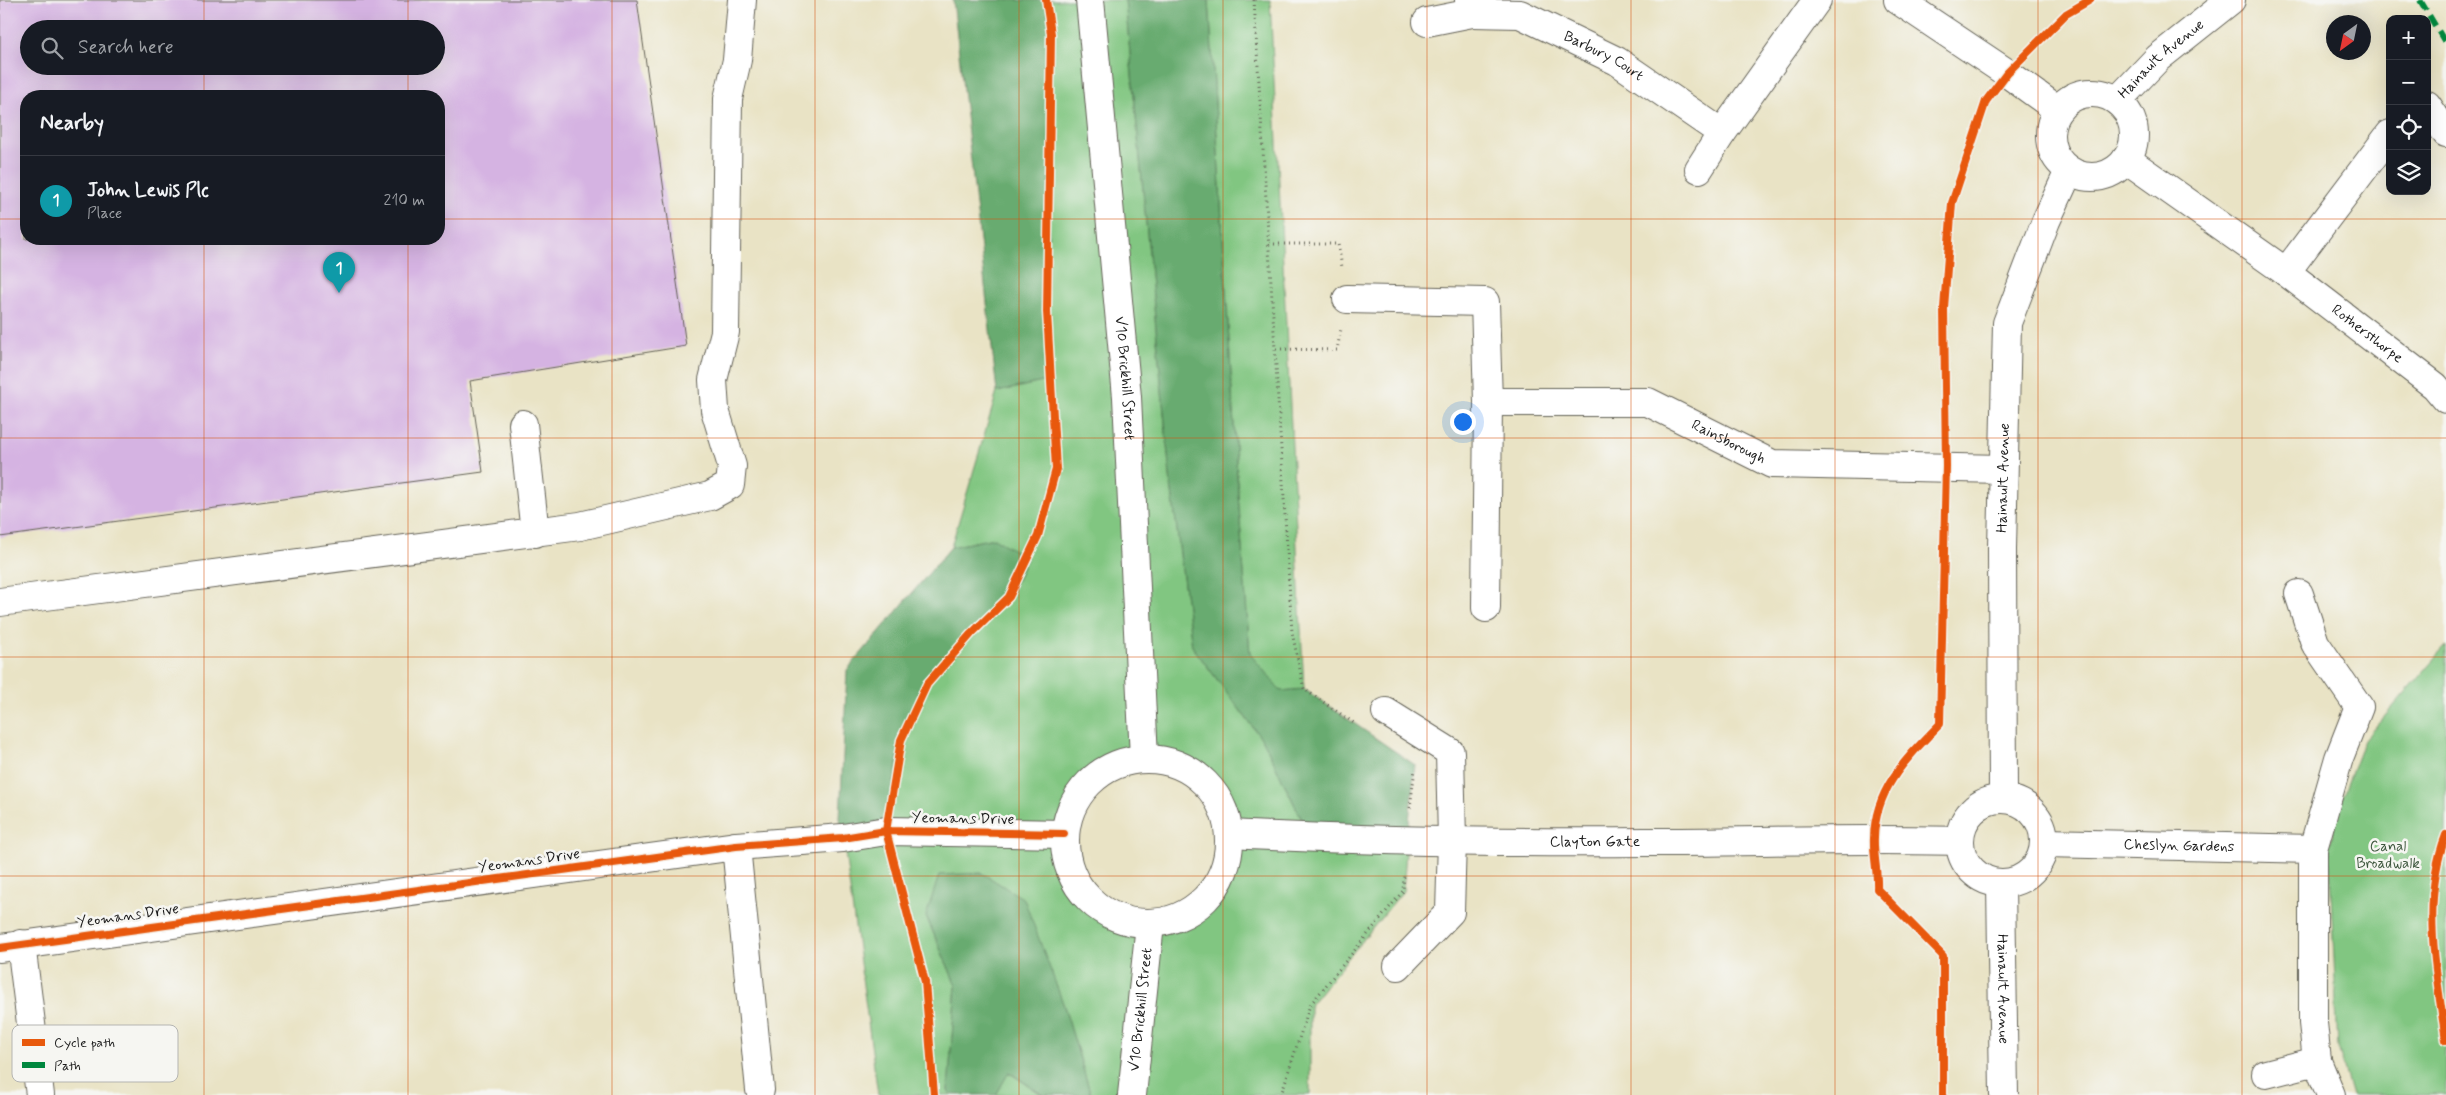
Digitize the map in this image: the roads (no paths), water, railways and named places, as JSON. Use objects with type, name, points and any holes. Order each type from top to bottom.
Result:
[{"type":"street","points":[[0,602],[580,526],[710,496],[730,485],[732,466],[715,410],[713,380],[725,332],[728,99],[737,60],[742,0]]},
{"type":"street","name":"V10 Brickhill Street","points":[[1090,0],[1127,397],[1144,758]]},
{"type":"street","points":[[1698,169],[1817,0]]},
{"type":"street","points":[[1898,0],[2007,73],[2058,110]]},
{"type":"street","name":"Hainault Avenue","points":[[2116,101],[2158,58],[2231,0]]},
{"type":"street","name":"Barbury Court","points":[[1427,22],[1470,6],[1520,14],[1617,61],[1722,134]]},
{"type":"street","points":[[2092,93],[2105,95],[2116,101],[2126,111],[2132,122],[2132,148],[2118,169],[2106,175],[2081,176],[2069,171],[2059,162],[2052,150],[2050,136],[2051,123],[2058,110],[2067,101],[2079,95],[2092,93]]},
{"type":"street","points":[[2431,103],[2446,94]]},
{"type":"street","points":[[2431,111],[2446,133]]},
{"type":"street","points":[[2286,272],[2386,139]]},
{"type":"street","name":"Rothersthorpe","points":[[2126,159],[2286,272],[2435,386],[2446,399]]},
{"type":"street","name":"Hainault Avenue","points":[[2003,798],[2003,469],[2007,323],[2046,221],[2069,171]]},
{"type":"street","points":[[1347,299],[1485,302],[1488,402],[1486,608]]},
{"type":"street","name":"Rainsborough","points":[[1488,402],[1648,402],[1772,464],[2003,469]]},
{"type":"street","points":[[523,424],[535,533]]},
{"type":"street","points":[[2299,594],[2315,643],[2359,707],[2339,758],[2313,849],[2313,1024],[2317,1061],[2331,1095]]},
{"type":"street","points":[[1386,712],[1450,752],[1452,840],[1450,912],[1398,966]]},
{"type":"street","points":[[1144,758],[1177,764],[1207,783],[1223,808],[1230,834],[1227,865],[1215,889],[1194,910],[1173,920],[1150,924],[1118,919],[1085,897],[1069,870],[1065,853],[1064,834],[1074,800],[1092,779],[1119,763],[1144,758]]},
{"type":"street","points":[[2003,798],[2017,801],[2037,817],[2043,829],[2044,843],[2042,856],[2036,867],[2026,876],[2014,881],[2001,883],[1977,874],[1965,859],[1960,841],[1962,828],[1968,816],[1978,806],[1990,800],[2003,798]]},
{"type":"street","name":"Yeomans Drive","points":[[26,1025],[11,946],[736,846],[843,838],[886,831],[1064,834]]},
{"type":"street","name":"Clayton Gate","points":[[1230,834],[1323,839],[1407,840],[1646,842],[1874,838],[1960,841]]},
{"type":"street","name":"Cheslyn Gardens","points":[[2044,843],[2313,849]]},
{"type":"street","points":[[736,846],[760,1090]]},
{"type":"street","name":"Hainault Avenue","points":[[2001,883],[2004,1095]]},
{"type":"street","name":"V10 Brickhill Street","points":[[1132,1095],[1150,924]]},
{"type":"street","points":[[2266,1074],[2317,1061]]},
{"type":"street","name":"Yeomans Drive","points":[[37,1082],[40,1095]]},
{"type":"place","name":"John Lewis Plc","points":[[339,293]]},
{"type":"park label","name":"Canal Broadwalk","points":[[2388,856]]}]
